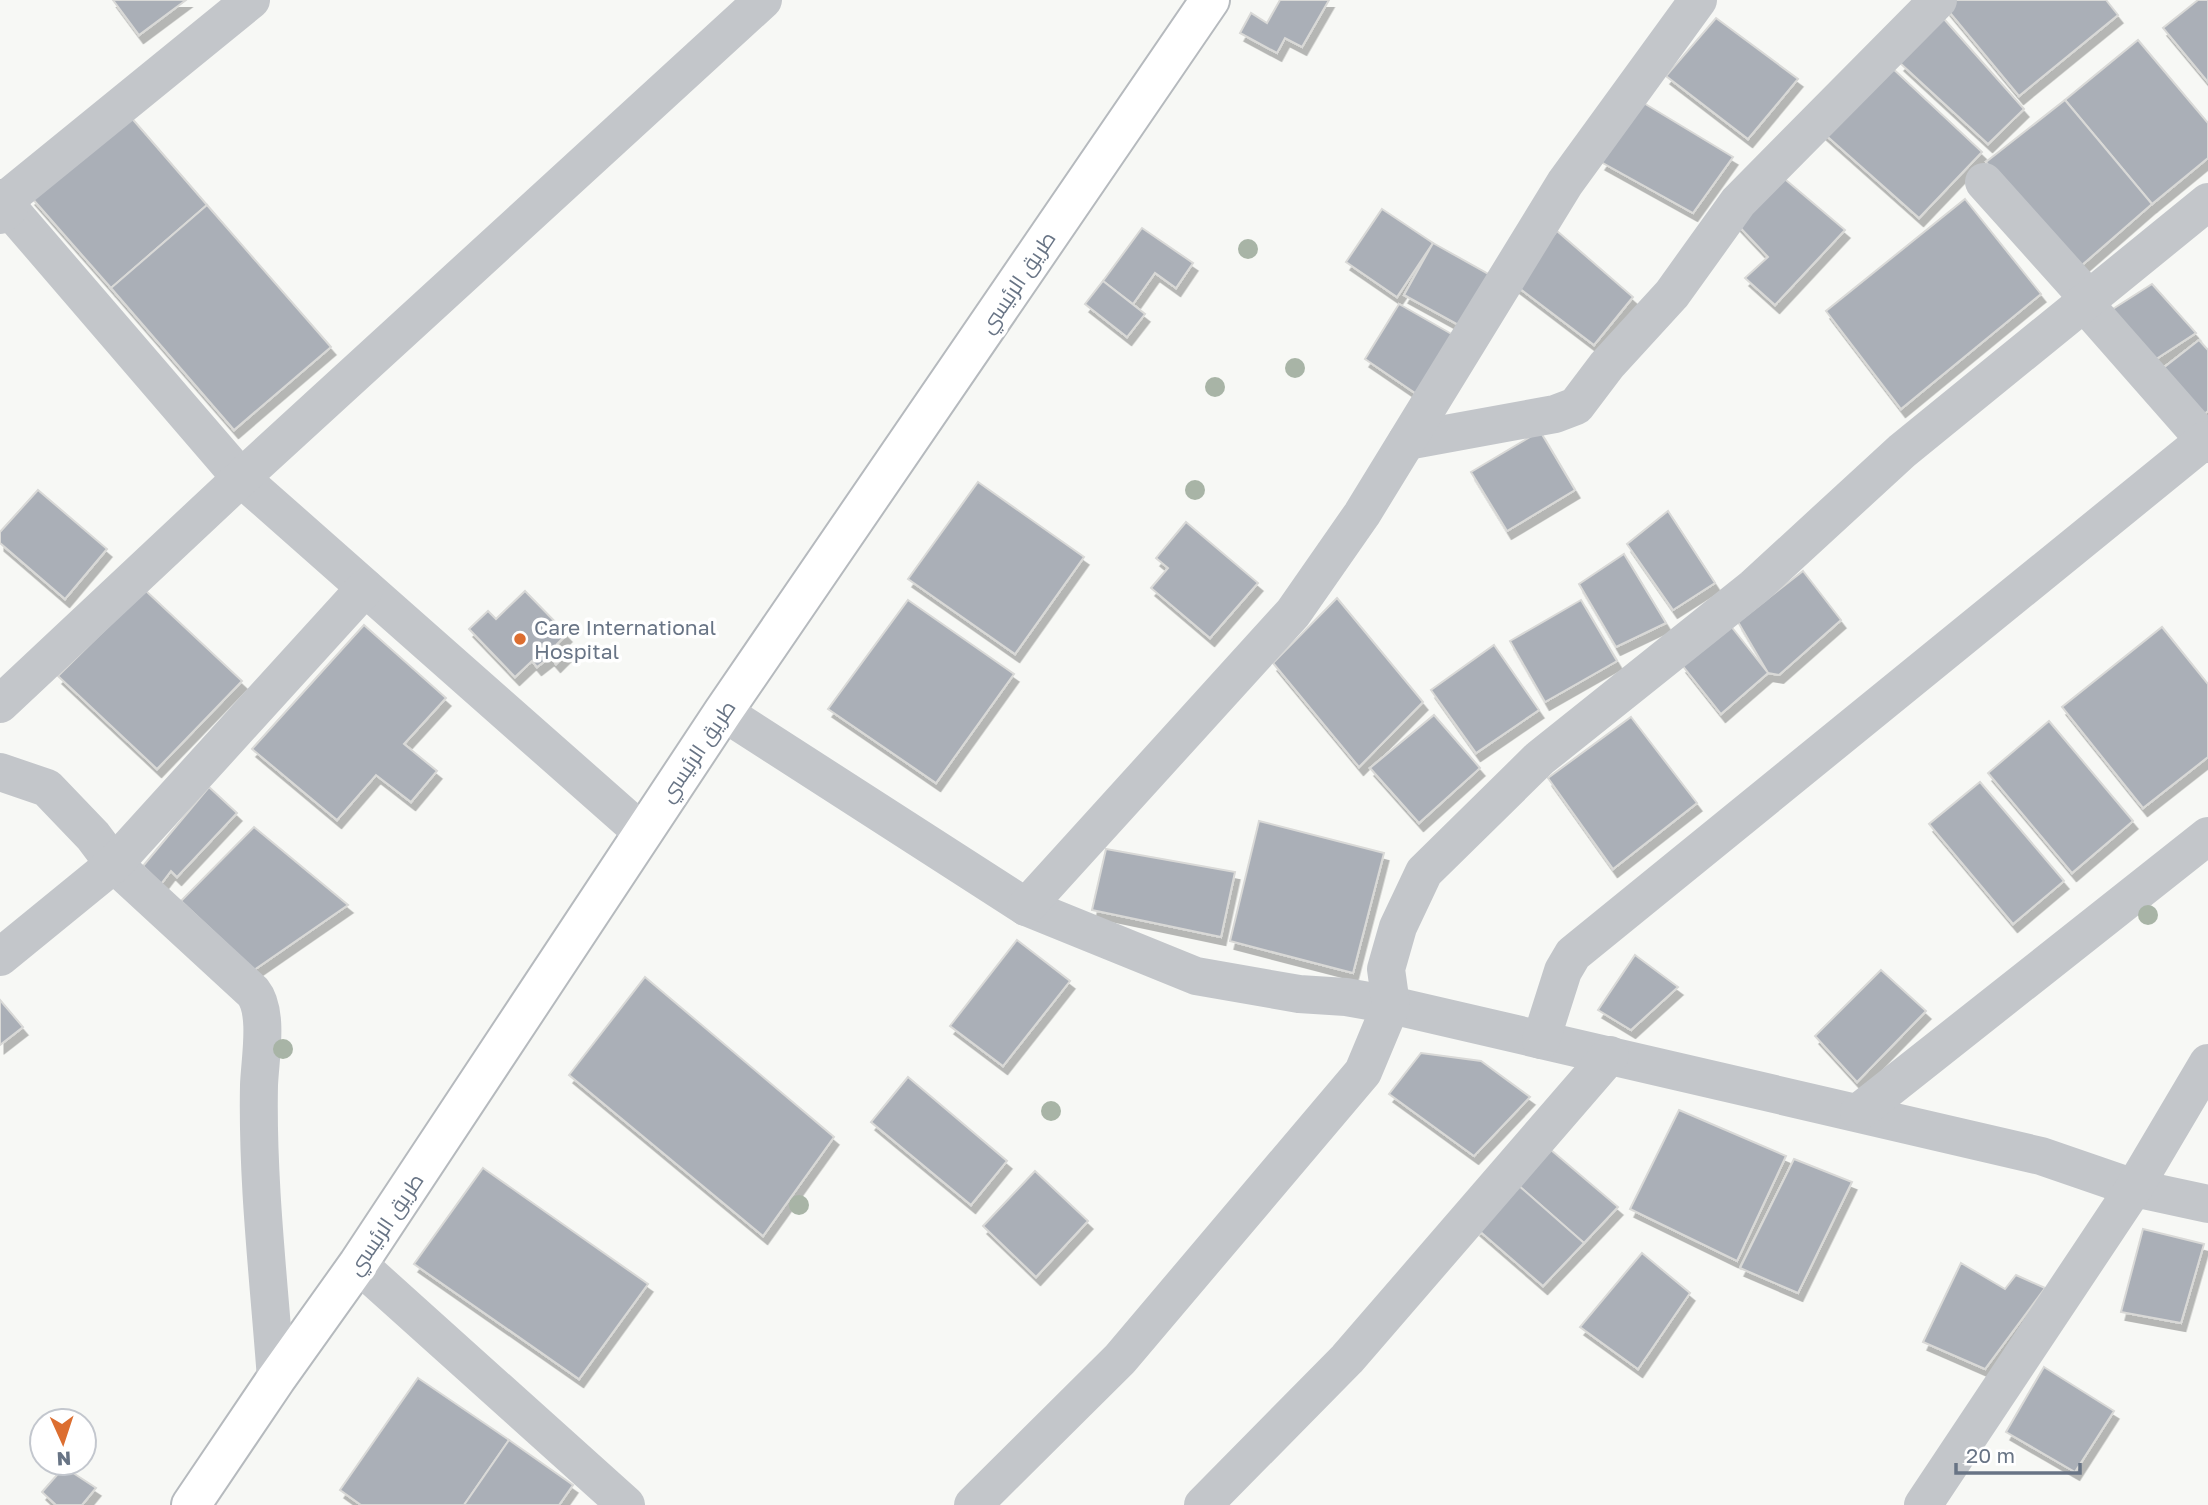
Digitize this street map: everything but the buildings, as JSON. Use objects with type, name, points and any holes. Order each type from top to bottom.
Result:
[{"type":"main road","name":"طريق الرئيسي","points":[[191,1505],[276,1379],[358,1265],[723,712],[1210,0]]},
{"type":"street","points":[[251,0],[9,197],[3,207],[242,478],[643,833]]},
{"type":"street","points":[[0,704],[762,0]]},
{"type":"street","points":[[1026,907],[1293,612],[1362,514],[1565,183],[1698,0]]},
{"type":"street","points":[[1406,442],[1555,414],[1576,406],[1607,365],[1672,293],[1738,202],[1938,0]]},
{"type":"street","points":[[1541,1040],[1563,971],[1573,954],[2206,442],[1984,182]]},
{"type":"street","points":[[973,1505],[1120,1359],[1363,1072],[1391,1005],[1386,969],[1398,927],[1424,872],[1540,758],[1754,587],[1902,451],[2208,202]]},
{"type":"street","points":[[0,957],[114,864],[365,588]]},
{"type":"street","points":[[723,712],[1026,907],[1196,976],[1299,994],[1346,996],[1391,1005],[2041,1156],[2134,1188],[2208,1204]]},
{"type":"street","points":[[0,772],[47,788],[93,836],[114,864],[260,1000],[263,1022],[258,1137],[276,1379]]},
{"type":"street","points":[[1859,1112],[2208,836]]},
{"type":"street","points":[[1203,1505],[1347,1359],[1610,1055]]},
{"type":"street","points":[[1923,1505],[2134,1188],[2208,1063]]},
{"type":"street","points":[[358,1265],[626,1505]]},
{"type":"place","name":"Care International Hospital","points":[[520,639]]}]
